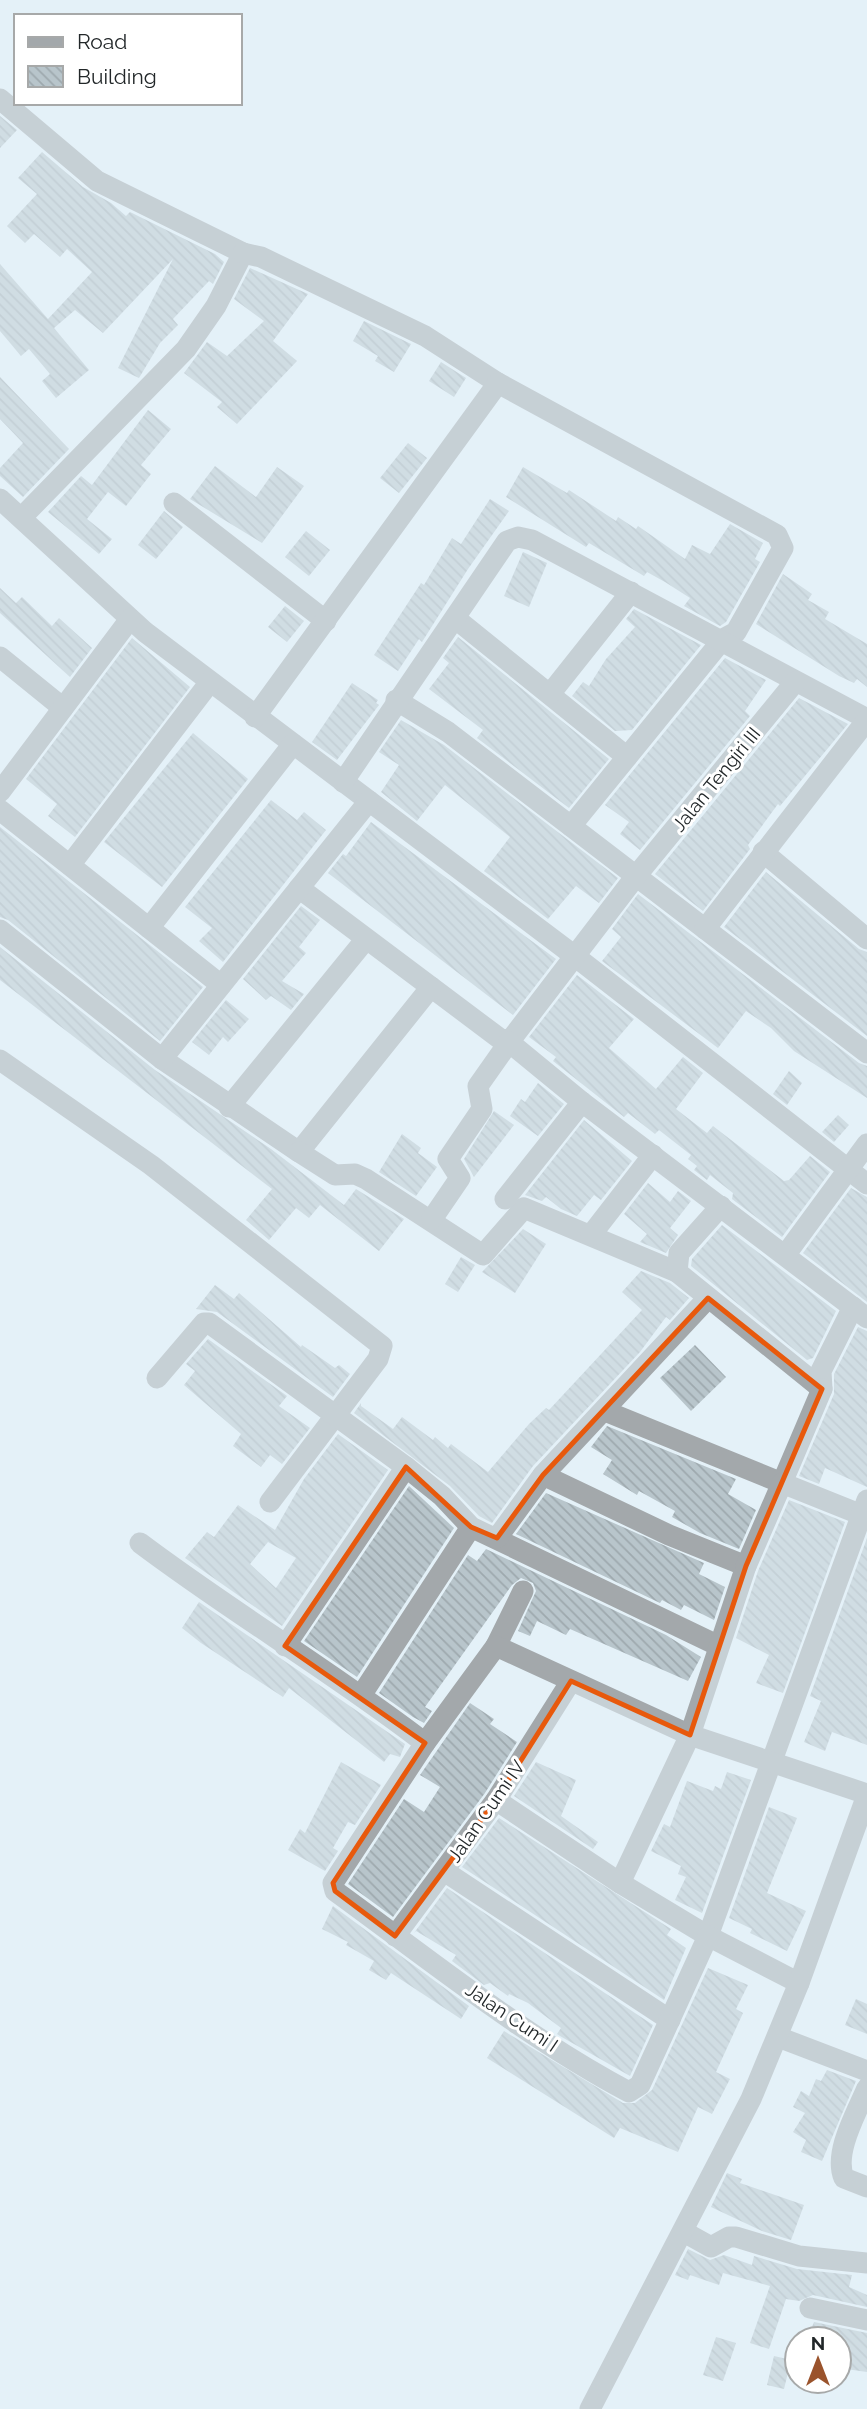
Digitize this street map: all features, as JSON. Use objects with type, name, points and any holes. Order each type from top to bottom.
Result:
[{"type":"street","points":[[0,99],[97,181],[119,195],[243,253],[261,257],[425,336],[498,383],[781,540],[783,548],[738,629],[723,639],[571,826]]},
{"type":"street","points":[[22,517],[186,349],[216,306],[243,253]]},
{"type":"street","points":[[255,718],[498,383]]},
{"type":"street","points":[[0,499],[130,619],[255,718],[576,957],[867,1184]]},
{"type":"street","points":[[174,503],[326,621]]},
{"type":"street","points":[[343,782],[507,541],[518,537],[532,540],[723,639],[795,682],[867,719],[705,929]]},
{"type":"street","points":[[550,694],[631,592]]},
{"type":"street","points":[[0,792],[130,619]]},
{"type":"street","points":[[456,619],[627,757]]},
{"type":"street","points":[[0,657],[63,708]]},
{"type":"street","points":[[70,865],[210,682]]},
{"type":"street","name":"Jalan Tengiri III","points":[[432,1219],[460,1178],[448,1159],[482,1109],[478,1086],[636,876],[795,682]]},
{"type":"street","points":[[396,701],[448,732],[867,1054]]},
{"type":"street","points":[[149,928],[293,744]]},
{"type":"street","points":[[162,1059],[369,802]]},
{"type":"street","points":[[0,810],[222,985]]},
{"type":"street","points":[[763,852],[867,939]]},
{"type":"street","points":[[299,888],[499,1038],[509,1042],[860,1313],[821,1371],[822,1389],[746,1566],[690,1735],[620,1883]]},
{"type":"street","points":[[0,930],[162,1059],[229,1107],[335,1175],[355,1174],[366,1179],[432,1219],[483,1255],[504,1201],[582,1101]]},
{"type":"street","points":[[229,1107],[366,939]]},
{"type":"street","points":[[299,1152],[431,987]]},
{"type":"street","points":[[0,1059],[151,1165],[382,1346],[378,1359],[270,1502]]},
{"type":"street","points":[[786,1254],[867,1144]]},
{"type":"street","points":[[591,1235],[653,1154]]},
{"type":"street","points":[[504,1201],[677,1272],[822,1389]]},
{"type":"street","points":[[677,1272],[679,1253],[721,1206]]},
{"type":"street","points":[[497,1538],[543,1475],[708,1298]]},
{"type":"street","points":[[157,1378],[207,1323],[406,1467],[442,1496],[471,1527],[719,1646]]},
{"type":"street","points":[[444,1871],[670,2020],[708,1936],[865,1511],[782,1483],[604,1410]]},
{"type":"street","points":[[285,1646],[406,1467]]},
{"type":"street","points":[[543,1475],[669,1535],[746,1566]]},
{"type":"street","points":[[362,1694],[471,1527]]},
{"type":"street","points":[[140,1543],[222,1605],[362,1694],[425,1744],[496,1646],[523,1591]]},
{"type":"street","points":[[496,1646],[690,1735],[867,1794],[799,1983],[751,2099],[590,2409]]},
{"type":"street","name":"Jalan Cumi IV","points":[[395,1936],[496,1800],[571,1681]]},
{"type":"street","name":"Jalan Cumi I","points":[[425,1744],[333,1883],[335,1891],[525,2027],[618,2086],[632,2092],[641,2082],[670,2020]]},
{"type":"street","points":[[496,1800],[620,1883],[708,1936],[799,1983]]},
{"type":"street","points":[[778,2037],[867,2071]]},
{"type":"street","points":[[867,2088],[844,2147],[841,2171],[844,2178],[867,2187]]},
{"type":"street","points":[[684,2232],[711,2247],[729,2237],[736,2237],[799,2256],[867,2263]]},
{"type":"street","points":[[810,2308],[867,2320]]},
{"type":"highlighted area","points":[[708,1298],[822,1389],[746,1566],[690,1735],[571,1681],[496,1800],[395,1936],[335,1891],[333,1883],[425,1743],[285,1646],[406,1467],[471,1527],[497,1538],[543,1475]]},
{"type":"building","points":[[0,116],[17,130],[0,148]]},
{"type":"building","points":[[42,152],[83,187],[111,203],[126,216],[130,212],[215,254],[224,262],[213,284],[209,281],[173,319],[178,325],[160,343],[139,378],[118,368],[173,259],[103,333],[75,310],[54,328],[89,370],[56,398],[42,381],[50,374],[29,349],[21,356],[0,331],[0,264],[48,319],[92,272],[67,249],[60,257],[34,234],[25,243],[7,226],[37,194],[18,178]]},
{"type":"building","points":[[250,268],[308,294],[273,341],[297,361],[237,424],[217,407],[222,402],[184,373],[207,342],[227,356],[264,321],[234,299]]},
{"type":"building","points":[[364,321],[411,344],[394,372],[375,361],[378,356],[353,341]]},
{"type":"building","points":[[441,362],[466,378],[454,397],[429,381]]},
{"type":"building","points":[[0,377],[69,449],[23,497],[0,476],[0,468],[23,443],[0,419]]},
{"type":"building","points":[[148,410],[171,429],[141,465],[151,474],[126,506],[108,492],[87,519],[112,539],[99,554],[48,512],[81,476],[92,485]]},
{"type":"building","points":[[408,443],[427,458],[399,493],[380,478]]},
{"type":"building","points":[[215,466],[256,497],[277,467],[304,486],[262,543],[190,499]]},
{"type":"building","points":[[523,467],[567,493],[569,490],[616,521],[618,517],[636,529],[638,526],[685,559],[692,545],[710,554],[730,524],[763,543],[755,559],[760,562],[726,622],[720,626],[684,606],[690,598],[665,582],[647,572],[644,576],[589,543],[586,547],[506,497]]},
{"type":"building","points":[[490,499],[509,511],[422,642],[419,639],[398,671],[374,655],[421,583],[424,585],[452,538],[461,544]]},
{"type":"building","points":[[164,511],[183,527],[156,559],[138,545]]},
{"type":"building","points":[[306,531],[330,550],[309,576],[285,557]]},
{"type":"building","points":[[523,552],[547,563],[529,607],[504,596]]},
{"type":"building","points":[[783,574],[812,594],[808,600],[829,612],[825,619],[867,644],[867,687],[857,679],[854,683],[839,676],[756,624]]},
{"type":"building","points":[[0,588],[16,603],[22,597],[52,626],[59,618],[92,648],[70,677],[0,613]]},
{"type":"building","points":[[285,606],[304,621],[287,642],[268,627]]},
{"type":"building","points":[[634,609],[701,645],[632,730],[615,731],[572,696],[583,682],[589,686],[606,659],[635,627],[626,619]]},
{"type":"building","points":[[458,637],[609,759],[569,808],[477,738],[483,730],[429,689],[449,663],[443,658]]},
{"type":"building","points":[[132,638],[190,687],[75,837],[48,816],[57,804],[26,779]]},
{"type":"building","points":[[725,658],[766,680],[745,711],[750,716],[640,850],[620,834],[629,822],[605,805]]},
{"type":"building","points":[[352,683],[378,700],[376,703],[379,705],[337,760],[312,742]]},
{"type":"building","points":[[799,698],[848,724],[780,806],[778,804],[748,845],[750,849],[703,911],[655,874]]},
{"type":"building","points":[[401,720],[444,745],[618,878],[599,903],[576,886],[548,919],[484,871],[510,837],[445,785],[417,821],[381,792],[399,765],[379,752]]},
{"type":"building","points":[[193,733],[248,779],[162,887],[104,842]]},
{"type":"building","points":[[271,800],[297,820],[304,812],[326,830],[223,962],[199,941],[212,928],[185,907]]},
{"type":"building","points":[[371,822],[556,959],[513,1015],[328,873],[343,854],[346,856]]},
{"type":"building","points":[[0,827],[203,987],[160,1041],[8,920],[0,917]]},
{"type":"building","points":[[766,872],[859,949],[867,952],[867,1036],[724,927]]},
{"type":"building","points":[[638,894],[859,1063],[867,1066],[867,1098],[794,1051],[771,1028],[746,1011],[718,1048],[602,961],[621,937],[612,929]]},
{"type":"building","points":[[301,906],[320,920],[299,947],[306,953],[282,981],[304,994],[291,1010],[271,996],[266,1000],[243,979]]},
{"type":"building","points":[[0,947],[155,1070],[271,1149],[344,1205],[356,1189],[404,1219],[379,1251],[320,1205],[309,1218],[296,1208],[269,1240],[246,1220],[272,1189],[0,980]]},
{"type":"building","points":[[577,975],[634,1019],[609,1048],[656,1089],[683,1057],[703,1073],[676,1109],[707,1133],[713,1126],[784,1181],[789,1180],[810,1156],[830,1172],[782,1237],[732,1199],[733,1193],[710,1175],[707,1180],[694,1170],[697,1166],[688,1159],[691,1155],[659,1130],[655,1134],[628,1113],[624,1117],[553,1061],[556,1057],[529,1037]]},
{"type":"building","points":[[226,1000],[249,1019],[228,1042],[223,1037],[209,1055],[192,1042]]},
{"type":"building","points":[[789,1071],[802,1083],[787,1105],[773,1094]]},
{"type":"building","points":[[538,1083],[564,1104],[538,1136],[510,1116],[521,1099],[525,1102]]},
{"type":"building","points":[[494,1111],[514,1125],[474,1177],[464,1159]]},
{"type":"building","points":[[838,1115],[849,1125],[834,1142],[822,1132]]},
{"type":"building","points":[[584,1120],[632,1161],[601,1200],[594,1195],[577,1216],[561,1209],[546,1197],[542,1201],[525,1195]]},
{"type":"building","points":[[402,1134],[421,1148],[418,1153],[437,1167],[416,1196],[379,1172]]},
{"type":"building","points":[[648,1183],[670,1202],[678,1191],[691,1201],[670,1228],[678,1235],[666,1253],[640,1242],[647,1234],[624,1214]]},
{"type":"building","points":[[851,1188],[867,1197],[867,1302],[803,1253]]},
{"type":"building","points":[[722,1225],[836,1311],[813,1358],[807,1360],[691,1266],[692,1259]]},
{"type":"building","points":[[523,1229],[546,1244],[515,1293],[482,1272]]},
{"type":"building","points":[[461,1257],[475,1265],[458,1292],[445,1284]]},
{"type":"building","points":[[641,1271],[670,1283],[689,1298],[670,1320],[666,1317],[640,1352],[533,1466],[492,1523],[479,1516],[450,1486],[354,1413],[361,1403],[361,1406],[393,1429],[402,1417],[433,1440],[435,1437],[448,1448],[451,1444],[488,1472],[529,1424],[546,1408],[549,1410],[642,1310],[622,1292]]},
{"type":"building","points":[[215,1285],[234,1299],[239,1293],[301,1347],[302,1345],[335,1368],[339,1365],[350,1374],[333,1397],[217,1312],[196,1309]]},
{"type":"building","points":[[858,1327],[867,1331],[867,1487],[825,1468],[819,1484],[799,1476],[834,1394],[834,1374]]},
{"type":"building","points":[[208,1339],[287,1396],[279,1406],[310,1428],[282,1464],[270,1455],[261,1467],[233,1446],[241,1434],[184,1385],[195,1371],[186,1364]]},
{"type":"building","points":[[695,1345],[726,1377],[691,1411],[660,1378]]},
{"type":"building","points":[[607,1426],[736,1479],[728,1494],[756,1510],[739,1549],[700,1533],[672,1517],[675,1511],[639,1491],[637,1495],[603,1474],[612,1460],[591,1447]]},
{"type":"building","points":[[338,1434],[388,1470],[282,1626],[185,1558],[207,1532],[214,1537],[238,1505],[275,1530],[304,1479]],"holes":[[[268,1542],[296,1558],[276,1588],[250,1564]]]},
{"type":"building","points":[[409,1486],[454,1528],[357,1677],[304,1641]]},
{"type":"building","points":[[546,1493],[704,1563],[699,1574],[725,1587],[714,1620],[684,1605],[681,1610],[662,1600],[660,1603],[516,1534]]},
{"type":"building","points":[[789,1500],[845,1522],[783,1693],[756,1683],[769,1655],[736,1638],[758,1571]]},
{"type":"building","points":[[867,1538],[867,1745],[832,1732],[825,1751],[804,1742],[821,1701],[810,1696]]},
{"type":"building","points":[[486,1549],[666,1635],[701,1657],[688,1681],[570,1629],[566,1635],[537,1621],[530,1636],[518,1631],[536,1591],[533,1583],[521,1578],[512,1585],[425,1707],[432,1711],[424,1723],[413,1717],[379,1693],[468,1555],[477,1561]]},
{"type":"building","points":[[199,1602],[405,1744],[400,1757],[390,1754],[384,1762],[289,1688],[283,1697],[201,1643],[182,1628]]},
{"type":"building","points":[[470,1703],[494,1719],[490,1724],[517,1742],[485,1793],[393,1917],[348,1884],[404,1799],[424,1812],[440,1787],[420,1775]]},
{"type":"building","points":[[341,1762],[381,1785],[355,1825],[348,1822],[333,1848],[338,1851],[325,1871],[288,1850],[300,1829],[305,1833]]},
{"type":"building","points":[[536,1762],[576,1780],[561,1816],[598,1842],[593,1849],[514,1796]]},
{"type":"building","points":[[727,1772],[751,1780],[702,1913],[675,1900],[686,1877],[678,1874],[681,1866],[651,1851],[664,1824],[670,1827],[687,1781],[713,1791],[715,1786],[721,1789]]},
{"type":"building","points":[[769,1807],[797,1818],[767,1893],[806,1911],[787,1951],[750,1933],[752,1929],[729,1918]]},
{"type":"building","points":[[499,1818],[671,1929],[667,1935],[686,1948],[664,2000],[462,1867]]},
{"type":"building","points":[[447,1888],[653,2025],[630,2076],[560,2036],[557,2034],[561,2028],[528,2003],[509,1994],[508,1996],[490,1983],[484,1985],[452,1961],[456,1955],[416,1931],[414,1933]]},
{"type":"building","points":[[333,1906],[469,2006],[461,2019],[391,1973],[386,1980],[369,1970],[374,1961],[346,1945],[348,1942],[322,1929]]},
{"type":"building","points":[[708,1968],[748,1985],[736,2009],[743,2013],[716,2072],[730,2079],[712,2114],[698,2107],[678,2152],[620,2128],[614,2138],[487,2058],[504,2031],[623,2103],[635,2103],[652,2090]]},
{"type":"building","points":[[856,1999],[867,2004],[867,2034],[845,2025]]},
{"type":"building","points":[[827,2070],[856,2081],[822,2161],[801,2152],[806,2140],[793,2132],[805,2113],[793,2107],[801,2091],[809,2096],[816,2079],[821,2081]]},
{"type":"building","points":[[727,2173],[742,2179],[740,2183],[804,2205],[791,2240],[762,2231],[711,2207]]},
{"type":"building","points":[[688,2249],[710,2260],[724,2255],[752,2265],[754,2256],[797,2269],[852,2275],[849,2287],[867,2295],[867,2307],[813,2295],[799,2301],[786,2299],[769,2349],[750,2343],[770,2286],[723,2273],[719,2285],[690,2275],[688,2280],[675,2275]]},
{"type":"building","points":[[853,2330],[867,2333],[867,2372],[853,2370]]},
{"type":"building","points":[[716,2337],[736,2343],[723,2381],[703,2375]]},
{"type":"building","points":[[774,2356],[783,2358],[783,2389],[767,2385]]}]
